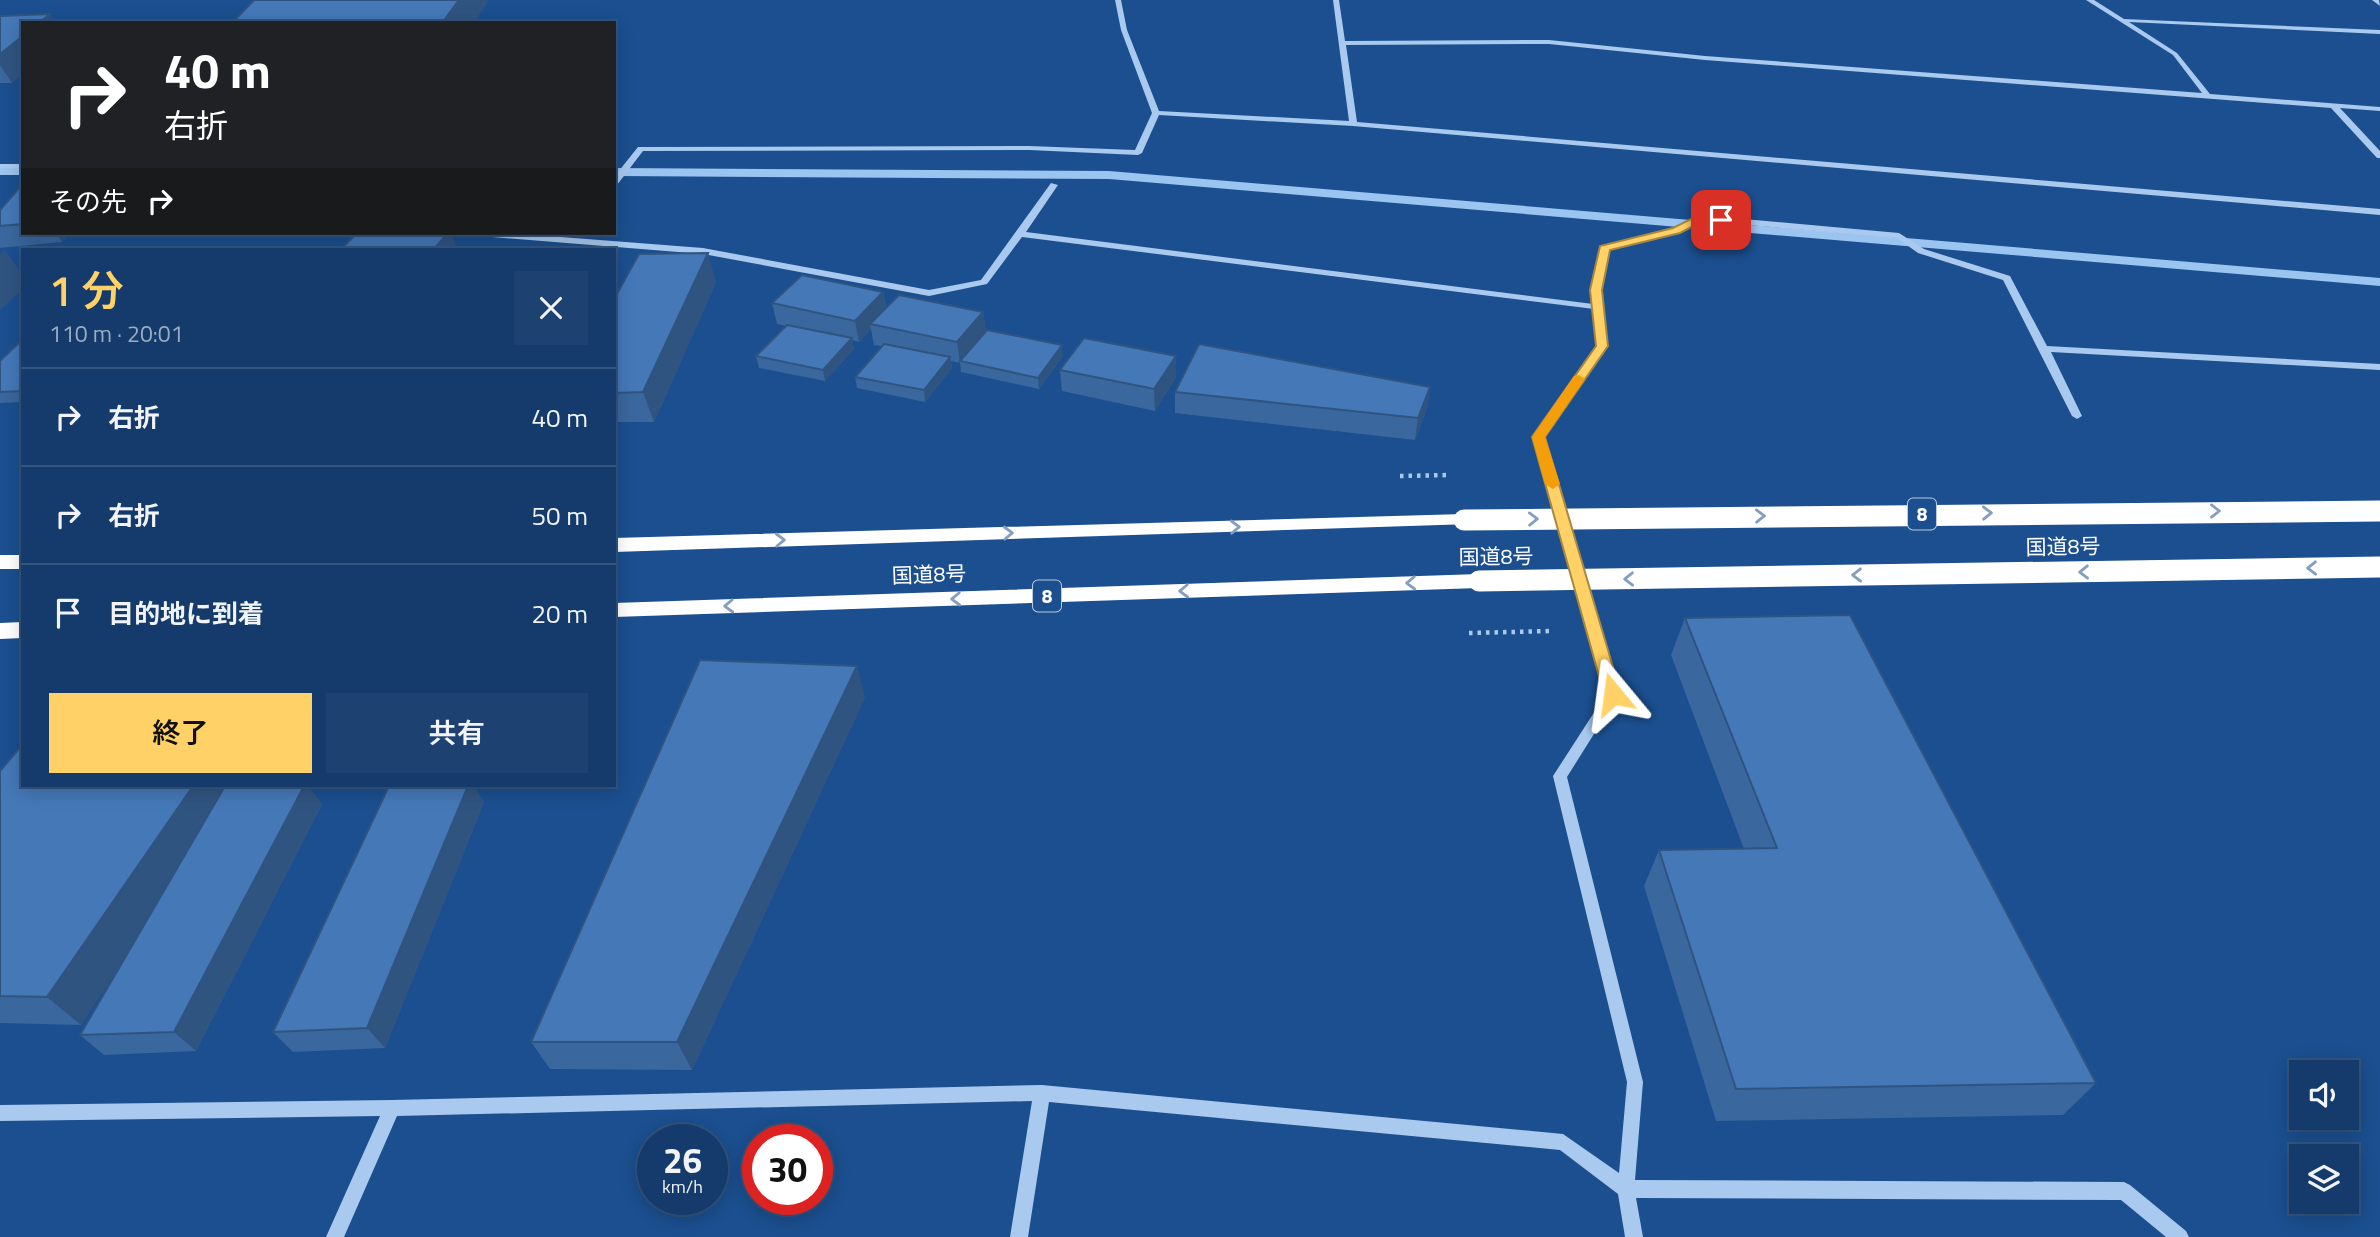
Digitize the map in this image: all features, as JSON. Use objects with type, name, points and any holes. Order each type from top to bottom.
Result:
[{"type":"highway","name":"国道8号","points":[[616,545],[1464,520],[2380,510]]},
{"type":"highway","points":[[0,562],[21,562]]},
{"type":"highway","name":"国道8号","points":[[616,610],[1479,581],[2380,567]]},
{"type":"highway","points":[[0,631],[21,630]]},
{"type":"street","points":[[616,180],[641,149],[1028,148],[1138,153],[1156,113],[1124,30],[1118,0]]},
{"type":"street","points":[[1336,0],[1353,124]]},
{"type":"street","points":[[2089,0],[2126,20],[2175,54],[2209,97]]},
{"type":"street","points":[[2375,0],[2380,4]]},
{"type":"street","points":[[2126,20],[2380,32]]},
{"type":"street","points":[[1342,43],[1549,41],[1705,58],[2380,109]]},
{"type":"street","points":[[2334,106],[2380,156]]},
{"type":"street","points":[[1156,113],[1353,124],[2380,212]]},
{"type":"street","points":[[0,166],[21,166]]},
{"type":"street","points":[[536,235],[703,251],[929,293],[984,282],[1054,185]]},
{"type":"street","points":[[1634,1237],[1626,1189],[1635,1082],[1560,776],[1613,694],[1539,437],[1602,346],[1596,290],[1604,248],[1676,231],[1699,218],[1899,236],[1921,251],[2007,278],[2077,416]]},
{"type":"street","points":[[1020,234],[1598,307]]},
{"type":"street","points":[[2043,349],[2380,367]]},
{"type":"street","points":[[1019,1237],[1042,1093]]},
{"type":"street","points":[[0,1113],[392,1108],[1042,1093],[1563,1142],[1626,1189],[2124,1191],[2180,1237]]},
{"type":"street","points":[[335,1237],[392,1108]]},
{"type":"path","points":[[1469,633],[1595,630]]},
{"type":"building","points":[[254,0],[459,0],[443,21],[234,21]]},
{"type":"building","points":[[50,14],[41,21],[21,21],[21,38],[0,54],[0,16]]},
{"type":"building","points":[[21,186],[21,224],[0,226],[0,210]]},
{"type":"building","points":[[355,235],[446,235],[435,248],[342,248]]},
{"type":"building","points":[[708,253],[643,392],[616,393],[616,295],[639,254]]},
{"type":"building","points":[[802,275],[883,292],[855,321],[772,303]]},
{"type":"building","points":[[899,295],[983,312],[957,342],[870,324]]},
{"type":"building","points":[[787,325],[852,338],[823,370],[756,356]]},
{"type":"building","points":[[987,330],[1062,345],[1038,378],[960,361]]},
{"type":"building","points":[[1084,338],[1176,356],[1154,389],[1060,370]]},
{"type":"building","points":[[21,341],[21,391],[0,392],[0,361]]},
{"type":"building","points":[[884,344],[950,357],[924,390],[855,377]]},
{"type":"building","points":[[1199,344],[1430,387],[1418,418],[1175,392]]},
{"type":"building","points":[[1850,615],[2096,1083],[1736,1089],[1659,850],[1777,848],[1685,618]]},
{"type":"building","points":[[700,660],[857,666],[677,1042],[531,1042]]},
{"type":"building","points":[[21,746],[21,787],[192,787],[47,997],[0,996],[0,771]]},
{"type":"building","points":[[224,787],[303,787],[174,1032],[80,1035]]},
{"type":"building","points":[[389,787],[468,787],[367,1028],[273,1032]]},
{"type":"waterway","points":[[0,171],[21,171]]},
{"type":"waterway","points":[[616,172],[1109,175],[2380,282]]},
{"type":"slow traffic","points":[[1553,484],[1539,437],[1579,379]]},
{"type":"route","points":[[1613,694],[1539,437],[1602,346],[1596,290],[1604,248],[1676,231],[1699,218],[1721,220]]}]
